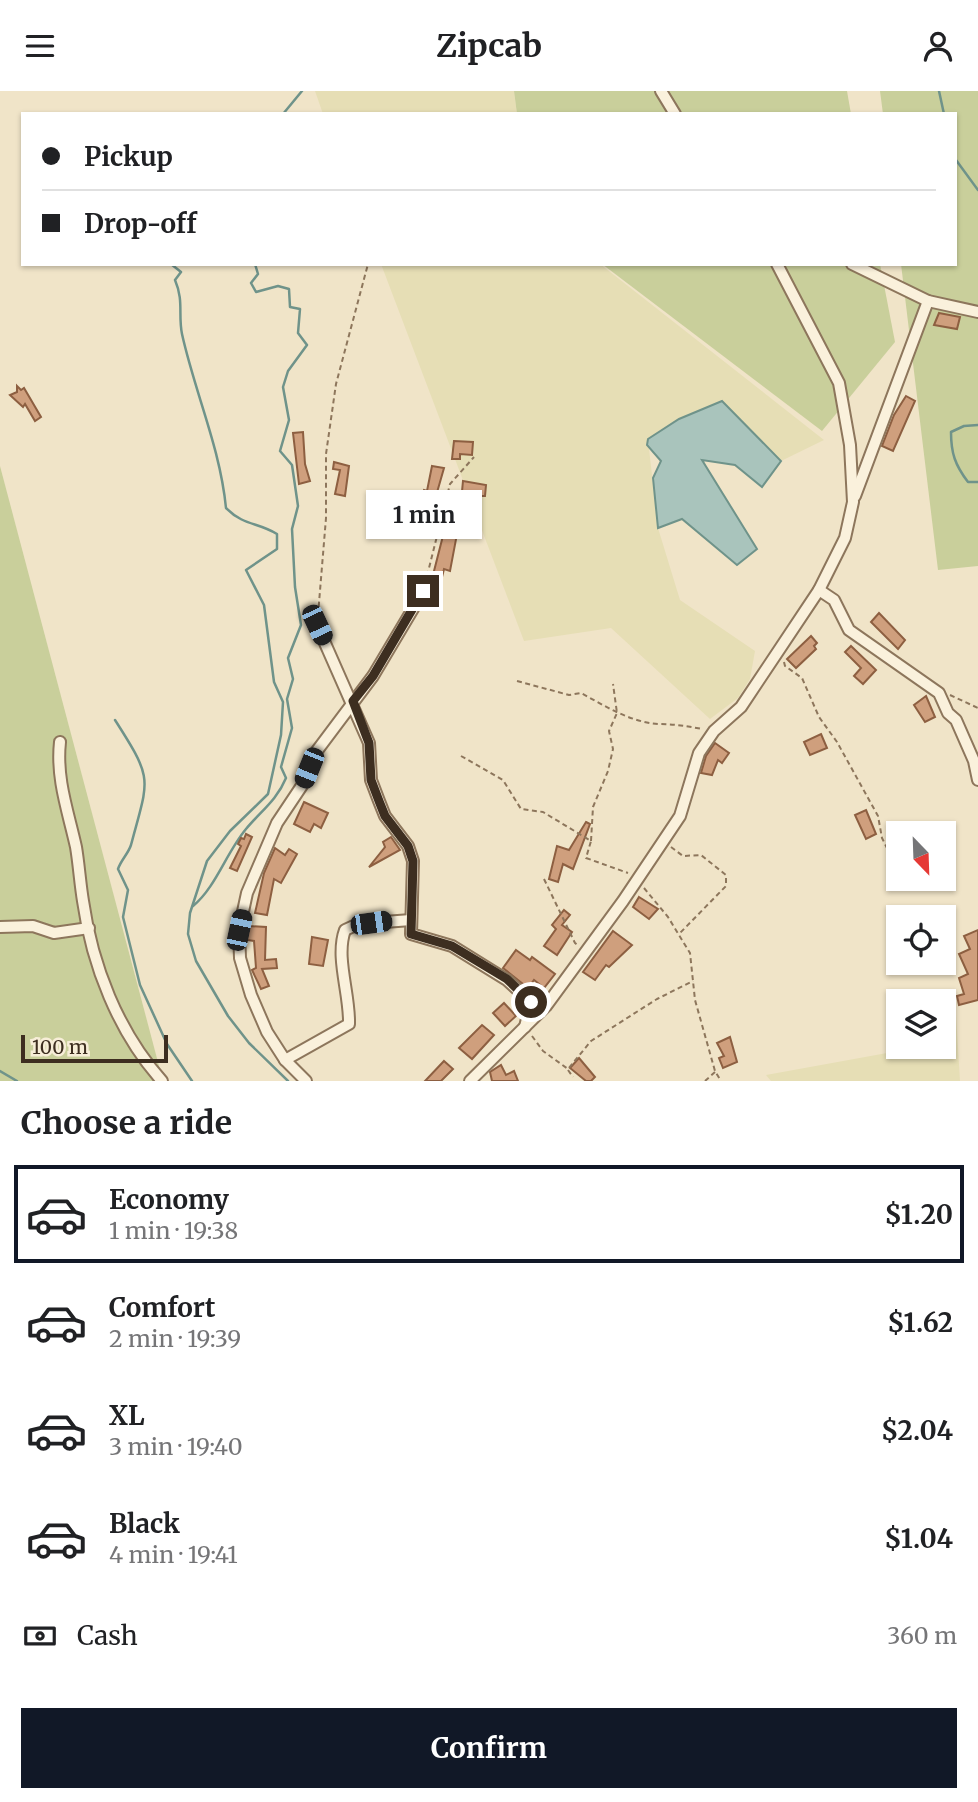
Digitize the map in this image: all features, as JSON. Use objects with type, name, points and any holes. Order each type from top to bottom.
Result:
[{"type":"street","points":[[661,91],[674,112]]},
{"type":"street","points":[[778,266],[839,383],[850,445],[853,502]]},
{"type":"street","points":[[856,266],[928,301],[978,313]]},
{"type":"street","points":[[475,1079],[546,1006],[639,878],[680,816],[699,753],[714,731],[741,707],[783,640],[820,590],[845,538],[853,502],[928,301]]},
{"type":"street","points":[[820,590],[834,600],[849,629],[939,693],[948,713],[956,720],[974,761],[978,780]]},
{"type":"street","points":[[306,1081],[285,1059],[267,1032],[251,995],[240,958],[239,930],[247,893],[277,823],[303,784],[316,752],[373,676],[423,591]]},
{"type":"street","points":[[317,625],[353,701],[369,743],[371,780],[385,816],[408,846],[413,861],[411,934],[452,946],[507,979],[531,1002],[525,1028]]},
{"type":"street","points":[[60,742],[58,760],[62,799],[72,829],[89,928],[101,973],[139,1055],[162,1081]]},
{"type":"street","points":[[285,1059],[349,1024],[350,1003],[341,942],[345,930],[358,924],[411,920]]},
{"type":"street","points":[[0,927],[33,926],[54,933],[89,928]]},
{"type":"path","points":[[317,625],[326,518],[326,454],[336,384],[367,266]]},
{"type":"path","points":[[423,591],[450,484],[474,457]]},
{"type":"path","points":[[783,640],[785,666],[802,678],[819,717],[837,742],[878,816],[881,838],[886,847]]},
{"type":"path","points":[[517,681],[569,695],[581,692],[617,713],[657,724],[672,723],[714,731]]},
{"type":"path","points":[[613,684],[617,713],[609,731],[613,749],[608,771],[593,807],[591,841],[586,858],[615,866],[639,878],[690,953],[695,1000],[715,1071],[721,1081]]},
{"type":"path","points":[[939,693],[978,708]]},
{"type":"path","points":[[461,756],[503,780],[521,809],[543,812],[591,841]]},
{"type":"path","points":[[662,841],[683,856],[701,855],[726,875],[726,886],[678,934]]},
{"type":"path","points":[[544,879],[575,943],[586,950]]},
{"type":"path","points":[[568,1069],[592,1041],[657,999],[694,981]]},
{"type":"path","points":[[525,1028],[543,1051],[568,1069],[573,1076]]},
{"type":"path","points":[[705,1081],[715,1071]]},
{"type":"shaded area","points":[[315,91],[514,91],[517,112],[322,112]]},
{"type":"shaded area","points":[[382,266],[603,266],[824,440],[781,461],[722,401],[679,419],[648,440],[658,528],[680,600],[755,651],[750,679],[738,698],[710,719],[611,628],[524,641]]},
{"type":"shaded area","points":[[956,1015],[960,1081],[771,1081],[766,1075],[886,1053],[886,1059],[956,1059]]},
{"type":"green space","points":[[514,91],[847,91],[851,112],[517,112]]},
{"type":"green space","points":[[880,91],[978,91],[978,566],[938,570],[901,266],[957,266],[957,112],[883,112]]},
{"type":"green space","points":[[605,266],[880,266],[895,342],[822,431]]},
{"type":"green space","points":[[0,466],[163,1081],[0,1081]]},
{"type":"water","points":[[722,401],[781,461],[762,487],[735,465],[702,460],[757,549],[737,565],[682,519],[658,528],[653,478],[661,461],[647,445],[648,439],[679,419]]},
{"type":"building","points":[[939,313],[960,317],[957,329],[934,325]]},
{"type":"building","points":[[17,386],[21,390],[24,388],[41,417],[35,421],[25,404],[23,407],[10,395],[17,392]]},
{"type":"building","points":[[906,396],[915,401],[893,451],[882,446],[894,415]]},
{"type":"building","points":[[303,432],[305,464],[310,481],[299,484],[293,433]]},
{"type":"building","points":[[454,441],[473,442],[472,455],[460,454],[460,459],[452,459]]},
{"type":"building","points":[[334,462],[349,466],[345,496],[335,494],[340,470],[333,469]]},
{"type":"building","points":[[432,466],[444,468],[434,503],[421,498],[424,490],[427,491]]},
{"type":"building","points":[[463,481],[486,485],[485,496],[477,496],[474,505],[461,502]]},
{"type":"building","points":[[447,520],[457,522],[454,533],[457,534],[450,571],[444,569],[442,577],[433,575]]},
{"type":"building","points":[[879,613],[905,640],[898,649],[871,622]]},
{"type":"building","points":[[811,636],[817,643],[814,646],[816,649],[796,668],[787,659]]},
{"type":"building","points":[[851,646],[876,670],[863,684],[854,676],[861,668],[845,652]]},
{"type":"building","points":[[926,696],[935,717],[925,722],[914,705]]},
{"type":"building","points":[[821,734],[827,748],[810,755],[804,742]]},
{"type":"building","points":[[715,743],[729,753],[722,763],[718,760],[712,775],[701,773],[706,756]]},
{"type":"building","points":[[304,802],[328,813],[321,828],[314,824],[310,832],[294,824]]},
{"type":"building","points":[[866,810],[876,834],[866,839],[855,815]]},
{"type":"building","points":[[586,822],[590,824],[573,869],[563,864],[558,882],[549,879],[557,846],[569,850]]},
{"type":"building","points":[[246,834],[252,837],[237,871],[230,868],[241,846],[238,844]]},
{"type":"building","points":[[391,837],[400,850],[369,867],[385,847],[383,842]]},
{"type":"building","points":[[275,848],[285,855],[289,849],[297,854],[281,883],[274,879],[267,915],[255,913],[264,873]]},
{"type":"building","points":[[639,897],[658,909],[649,919],[633,907]]},
{"type":"building","points":[[564,910],[570,915],[562,925],[572,932],[557,955],[544,946],[556,929],[552,925]]},
{"type":"building","points":[[248,926],[266,927],[265,960],[276,959],[277,968],[262,969],[269,986],[261,989],[252,970],[256,968],[254,941],[247,940]]},
{"type":"building","points":[[978,930],[978,1000],[959,1005],[957,996],[964,994],[959,978],[968,974],[959,954],[970,949],[964,936]]},
{"type":"building","points":[[613,931],[632,945],[609,967],[606,965],[595,980],[583,972]]},
{"type":"building","points":[[312,937],[328,940],[323,966],[309,964]]},
{"type":"building","points":[[516,950],[530,960],[532,957],[555,974],[544,988],[534,980],[528,988],[503,968]]},
{"type":"building","points":[[504,1003],[516,1016],[505,1026],[493,1013]]},
{"type":"building","points":[[482,1025],[494,1035],[472,1059],[459,1048]]},
{"type":"building","points":[[730,1037],[737,1062],[723,1068],[719,1058],[724,1056],[717,1043]]},
{"type":"building","points":[[579,1058],[595,1077],[591,1081],[586,1081],[570,1068]]},
{"type":"building","points":[[444,1061],[453,1069],[441,1081],[425,1081]]},
{"type":"building","points":[[501,1065],[506,1075],[514,1071],[518,1081],[492,1081],[490,1072]]},
{"type":"waterway","points":[[285,112],[302,91]]},
{"type":"waterway","points":[[939,91],[944,112]]},
{"type":"waterway","points":[[957,161],[978,190]]},
{"type":"waterway","points":[[174,266],[181,272],[175,280],[179,294],[182,334],[213,442],[226,508],[239,518],[277,534],[277,549],[246,570],[264,605],[274,682],[283,702],[281,735],[268,794],[230,831],[207,861],[190,913],[188,934],[196,961],[228,1016],[249,1043],[288,1081]]},
{"type":"waterway","points":[[193,906],[208,889],[239,838],[282,786],[286,778],[281,767],[292,728],[287,699],[293,679],[288,658],[301,625],[295,587],[292,529],[298,506],[292,465],[280,451],[289,420],[283,387],[288,371],[307,345],[298,333],[300,309],[290,307],[289,289],[278,286],[256,292],[251,283],[258,274],[256,266]]},
{"type":"waterway","points":[[978,425],[964,426],[951,432],[953,453],[960,470],[968,482],[978,482]]},
{"type":"waterway","points":[[115,720],[142,768],[144,780],[142,805],[131,845],[118,869],[128,890],[123,917],[140,985],[167,1044],[192,1081]]},
{"type":"waterway","points":[[0,1071],[17,1081]]},
{"type":"route","points":[[423,591],[373,676],[353,701],[369,743],[371,780],[385,816],[408,846],[413,861],[411,934],[452,946],[476,963],[507,979],[531,1002]]}]
